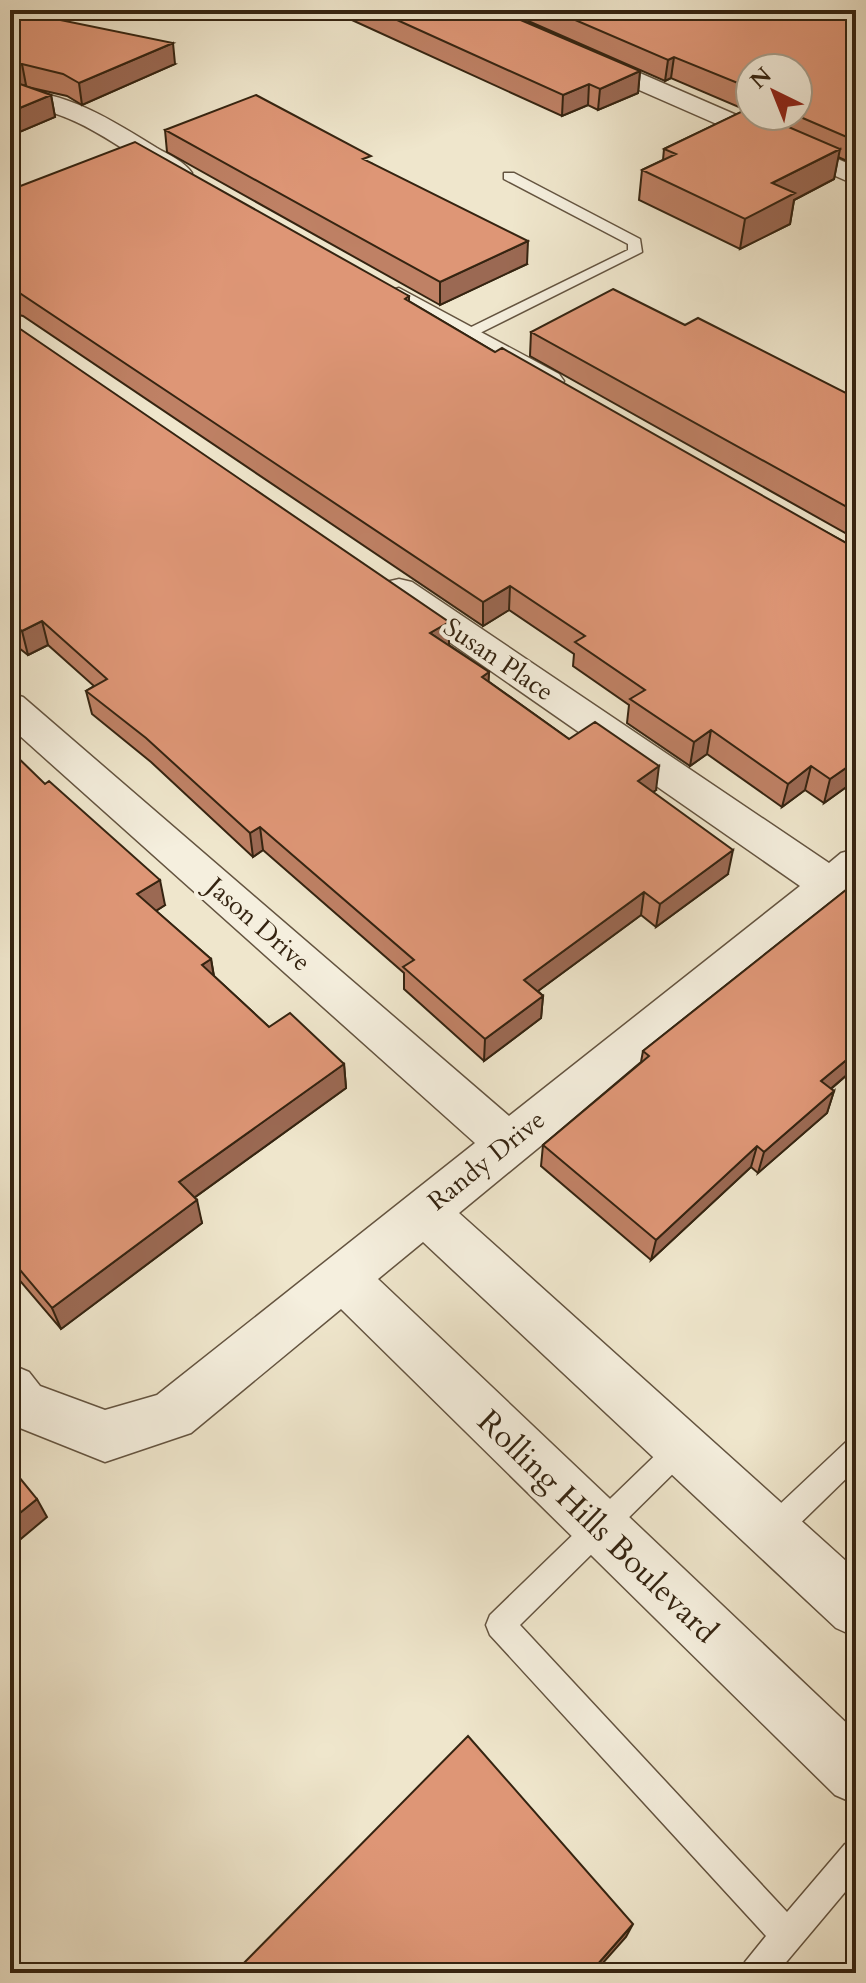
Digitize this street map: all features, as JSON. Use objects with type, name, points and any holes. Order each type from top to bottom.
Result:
[{"type":"street","points":[[476,10],[856,177]]},
{"type":"street","points":[[17,96],[57,104],[207,188]]},
{"type":"street","points":[[371,281],[574,396]]},
{"type":"street","name":"Susan Place","points":[[374,573],[843,874]]},
{"type":"street","name":"Jason Drive","points":[[10,706],[507,1142]]},
{"type":"street","name":"Randy Drive","points":[[10,1389],[22,1404],[105,1436],[172,1415],[843,874]]},
{"type":"street","points":[[424,1212],[856,1608]]},
{"type":"street","name":"Rolling Hills Boulevard","points":[[341,1276],[856,1774]]},
{"type":"lane","points":[[466,335],[635,252],[635,242],[509,176]]},
{"type":"lane","points":[[682,1447],[500,1625],[788,1936]]},
{"type":"lane","points":[[773,1530],[856,1451]]},
{"type":"lane","points":[[756,1973],[856,1855]]},
{"type":"building","points":[[375,10],[497,10],[640,71],[600,89],[589,84],[563,95]]},
{"type":"building","points":[[552,10],[840,10],[856,16],[856,141],[814,123],[814,52],[734,52],[734,81],[674,57],[668,60]]},
{"type":"building","points":[[31,14],[173,43],[79,83],[63,74],[22,64],[10,65],[10,21]]},
{"type":"building","points":[[20,84],[51,95],[10,112],[10,86]]},
{"type":"building","points":[[256,95],[371,156],[363,159],[528,241],[440,282],[165,130]]},
{"type":"building","points":[[734,115],[734,132],[800,132],[840,149],[772,183],[795,193],[745,219],[642,170],[676,154],[664,149]]},
{"type":"building","points":[[135,142],[409,296],[405,299],[495,352],[502,348],[848,544],[856,545],[856,733],[849,738],[856,742],[856,761],[830,779],[811,766],[788,784],[711,730],[694,742],[630,699],[645,690],[575,642],[585,636],[510,586],[483,602],[18,292],[10,291],[10,190]]},
{"type":"building","points":[[613,289],[685,325],[698,318],[856,398],[856,512],[531,332]]},
{"type":"building","points":[[10,322],[449,622],[430,633],[489,672],[482,677],[569,739],[595,722],[659,766],[638,781],[733,850],[660,904],[644,892],[524,980],[543,996],[485,1039],[403,967],[414,960],[260,827],[250,833],[146,738],[86,691],[107,679],[42,621],[22,631],[10,622]]},
{"type":"building","points":[[10,750],[45,784],[49,781],[160,880],[137,894],[211,959],[202,965],[269,1027],[290,1013],[344,1064],[179,1182],[197,1200],[52,1308],[10,1258]]},
{"type":"building","points":[[856,882],[856,1052],[821,1081],[834,1091],[764,1152],[757,1146],[656,1240],[543,1145],[649,1056],[643,1051]]},
{"type":"building","points":[[10,1466],[37,1499],[10,1521]]},
{"type":"building","points":[[468,1736],[633,1924],[590,1973],[234,1973]]}]
